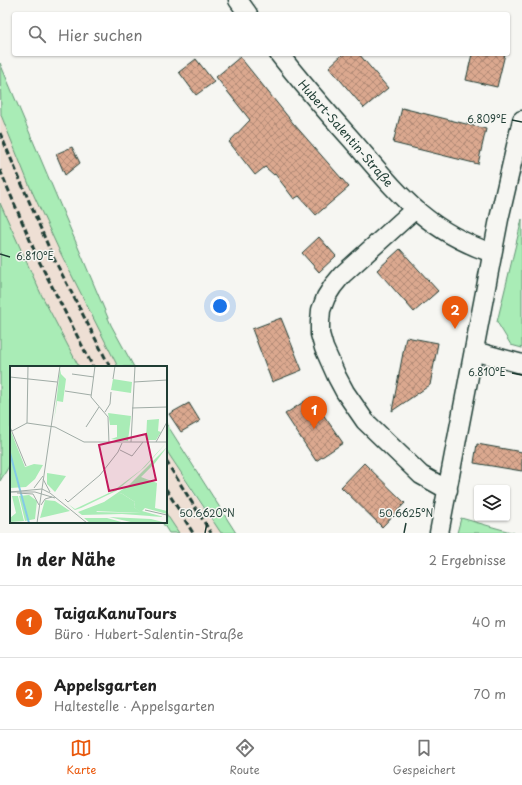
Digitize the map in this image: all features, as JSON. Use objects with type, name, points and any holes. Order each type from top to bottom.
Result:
[{"type":"street","points":[[238,0],[247,12]]},
{"type":"street","name":"Hubert-Salentin-Straße","points":[[281,56],[331,117],[414,210],[453,237],[469,245],[492,253]]},
{"type":"street","points":[[439,533],[492,253],[522,120]]},
{"type":"street","points":[[414,210],[342,275],[333,286],[322,310],[320,334],[336,377],[348,398],[365,421],[421,475],[448,490]]},
{"type":"street","points":[[474,351],[522,364]]},
{"type":"shaded area","points":[[0,113],[30,187],[59,250],[117,366],[78,366],[41,294],[0,203]]},
{"type":"shaded area","points":[[167,452],[195,496],[221,533],[179,533],[167,515]]},
{"type":"green space","points":[[0,63],[111,325],[133,366],[117,366],[59,250],[30,187],[1,115]]},
{"type":"green space","points":[[0,203],[41,294],[78,366],[10,366],[10,465],[0,481]]},
{"type":"green space","points":[[522,219],[522,348],[511,345],[497,322]]},
{"type":"green space","points":[[167,425],[236,533],[221,533],[167,452]]},
{"type":"green space","points":[[167,515],[179,533],[169,533],[163,523],[167,523]]},
{"type":"green space","points":[[461,518],[514,533],[457,533]]},
{"type":"building","points":[[341,56],[361,56],[388,88],[364,108],[329,67]]},
{"type":"building","points":[[472,56],[505,56],[497,87],[466,80]]},
{"type":"building","points":[[240,57],[293,123],[349,187],[316,215],[299,196],[294,199],[275,174],[274,175],[265,167],[255,175],[229,142],[250,120],[216,77]]},
{"type":"building","points":[[196,59],[214,82],[196,95],[179,72]]},
{"type":"building","points":[[402,108],[486,129],[478,164],[393,143]]},
{"type":"building","points":[[72,147],[80,163],[65,175],[56,154]]},
{"type":"building","points":[[319,237],[336,256],[319,272],[302,253]]},
{"type":"building","points":[[400,249],[438,291],[414,312],[377,270]]},
{"type":"building","points":[[281,318],[302,370],[272,382],[252,329]]},
{"type":"building","points":[[406,337],[438,343],[430,385],[392,411]]},
{"type":"building","points":[[311,397],[343,443],[316,461],[285,414]]},
{"type":"building","points":[[189,403],[200,421],[181,432],[169,414]]},
{"type":"building","points":[[477,444],[522,452],[522,471],[474,463]]},
{"type":"building","points":[[364,463],[405,503],[382,527],[341,487]]},
{"type":"railway","points":[[0,133],[52,255],[109,366]]},
{"type":"railway","points":[[0,170],[38,259],[92,366]]},
{"type":"railway","points":[[167,463],[211,533]]},
{"type":"railway","points":[[167,491],[193,533]]},
{"type":"place","name":"Appelsgarten","points":[[455,329]]},
{"type":"place","name":"TaigaKanuTours","points":[[314,429]]}]
